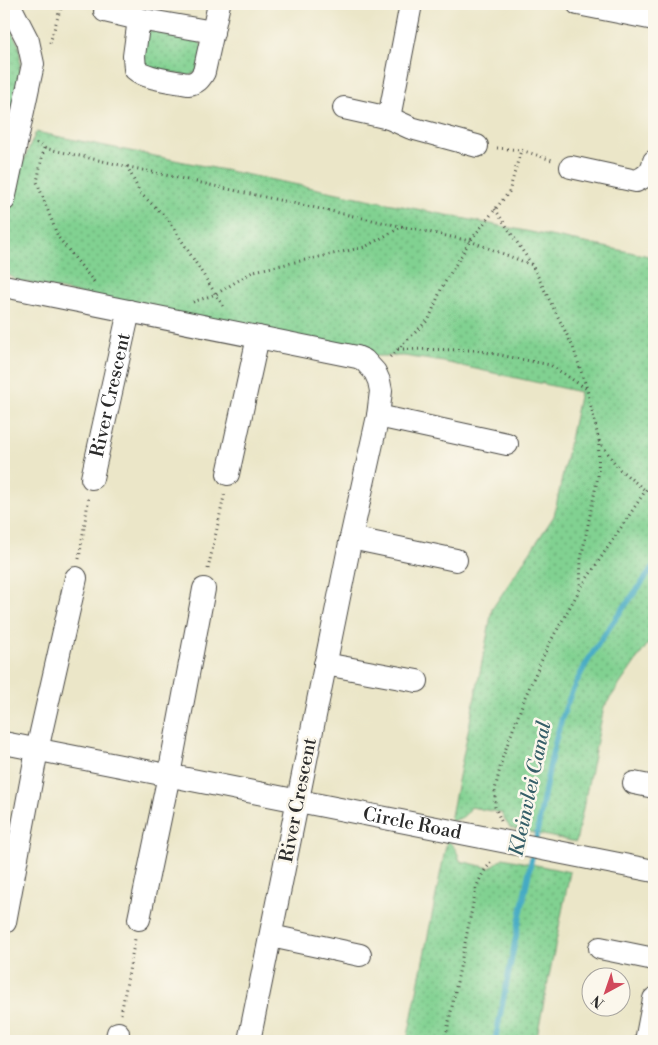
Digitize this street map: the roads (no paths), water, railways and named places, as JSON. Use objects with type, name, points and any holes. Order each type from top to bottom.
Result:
[{"type":"street","points":[[4,200],[33,64],[28,41],[10,4]]},
{"type":"street","points":[[139,19],[134,56],[135,69],[145,75],[188,84],[195,83],[204,72],[219,4]]},
{"type":"street","points":[[389,118],[411,4]]},
{"type":"street","points":[[578,4],[654,19]]},
{"type":"street","points":[[105,11],[214,32]]},
{"type":"street","points":[[344,108],[389,118],[411,128],[477,146]]},
{"type":"street","points":[[572,167],[636,181],[648,175],[654,161]]},
{"type":"street","name":"River Crescent","points":[[4,286],[357,357],[364,360],[375,372],[379,381],[381,391],[378,416],[351,538],[249,1041]]},
{"type":"street","name":"River Crescent","points":[[92,478],[129,311]]},
{"type":"street","points":[[228,474],[258,337]]},
{"type":"street","points":[[378,416],[507,444]]},
{"type":"street","points":[[351,538],[456,560]]},
{"type":"street","points":[[5,922],[37,750],[76,578]]},
{"type":"street","points":[[139,918],[170,775],[204,589]]},
{"type":"street","points":[[325,664],[417,681]]},
{"type":"street","name":"Circle Road","points":[[4,743],[654,871]]},
{"type":"street","points":[[271,936],[360,955]]},
{"type":"street","points":[[600,948],[654,959]]},
{"type":"street","points":[[646,1041],[654,999]]},
{"type":"waterway","name":"Kleinvlei Canal","points":[[535,843],[553,749],[571,694],[598,644],[654,566]]},
{"type":"waterway","name":"Kleinvlei Canal","points":[[495,1041],[533,852]]}]
